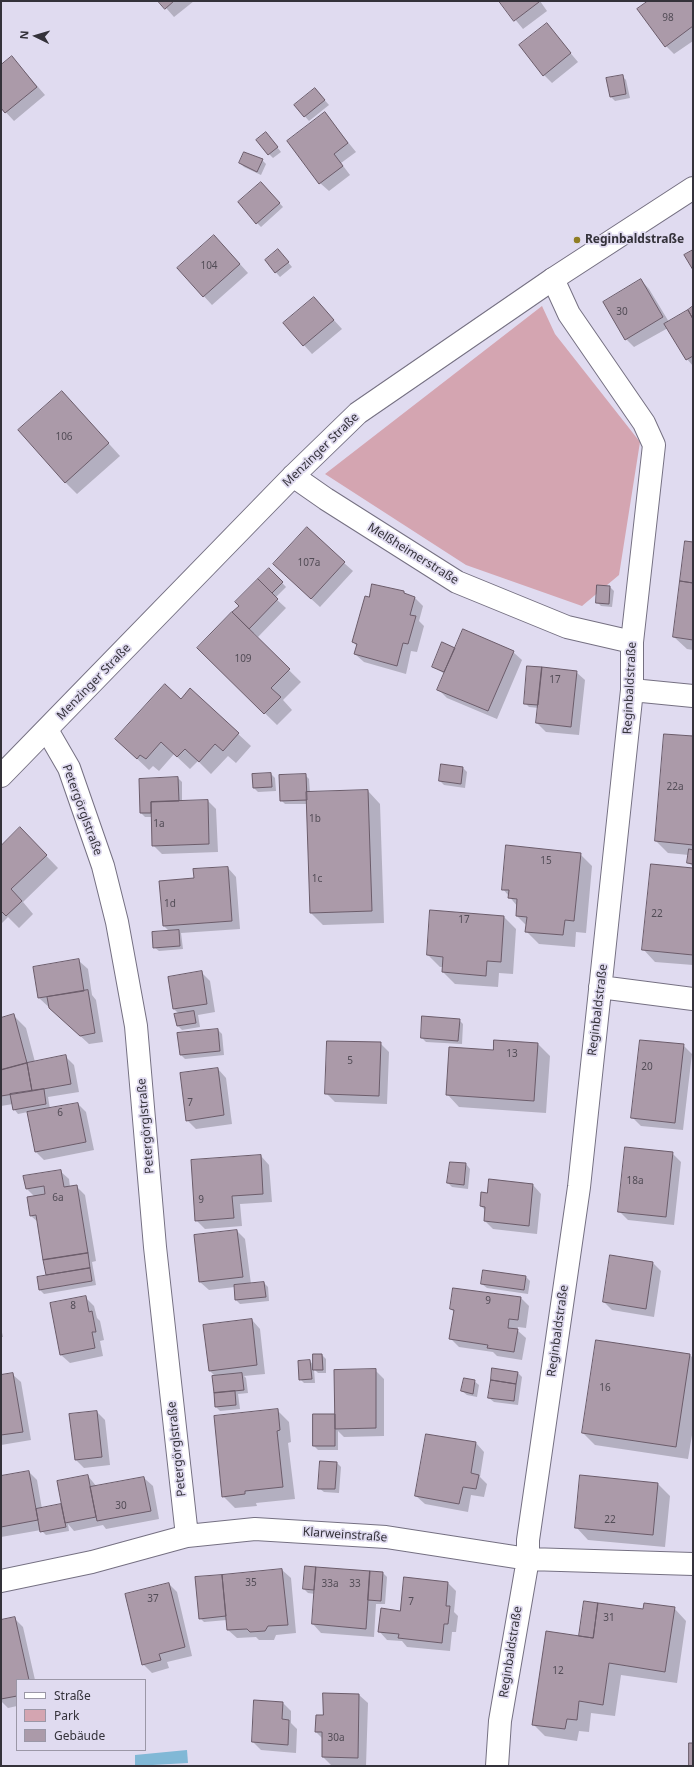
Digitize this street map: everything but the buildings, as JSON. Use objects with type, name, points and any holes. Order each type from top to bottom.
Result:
[{"type":"street","name":"Menzinger Straße","points":[[1,776],[293,476],[358,413],[553,279],[693,188]]},
{"type":"street","name":"Reginbaldstraße","points":[[497,1766],[500,1721],[528,1559],[528,1540],[579,1187],[632,690],[632,642],[654,445],[644,423],[569,314],[553,279]]},
{"type":"street","name":"Melßheimerstraße","points":[[293,476],[326,499],[457,582],[567,627],[632,642]]},
{"type":"street","points":[[632,690],[693,696]]},
{"type":"street","name":"Petergörglstraße","points":[[47,730],[69,768],[103,866],[116,922],[136,1026],[155,1247],[187,1536]]},
{"type":"street","points":[[600,986],[693,999]]},
{"type":"street","name":"Klarweinstraße","points":[[1,1581],[92,1562],[187,1536],[255,1529],[386,1537],[528,1559],[693,1564]]},
{"type":"green space","points":[[542,306],[555,334],[640,442],[619,575],[582,606],[466,565],[325,474]]},
{"type":"water","points":[[187,1750],[188,1763],[135,1766],[135,1755]]},
{"type":"place","name":"Reginbaldstraße","points":[[577,240]]}]
